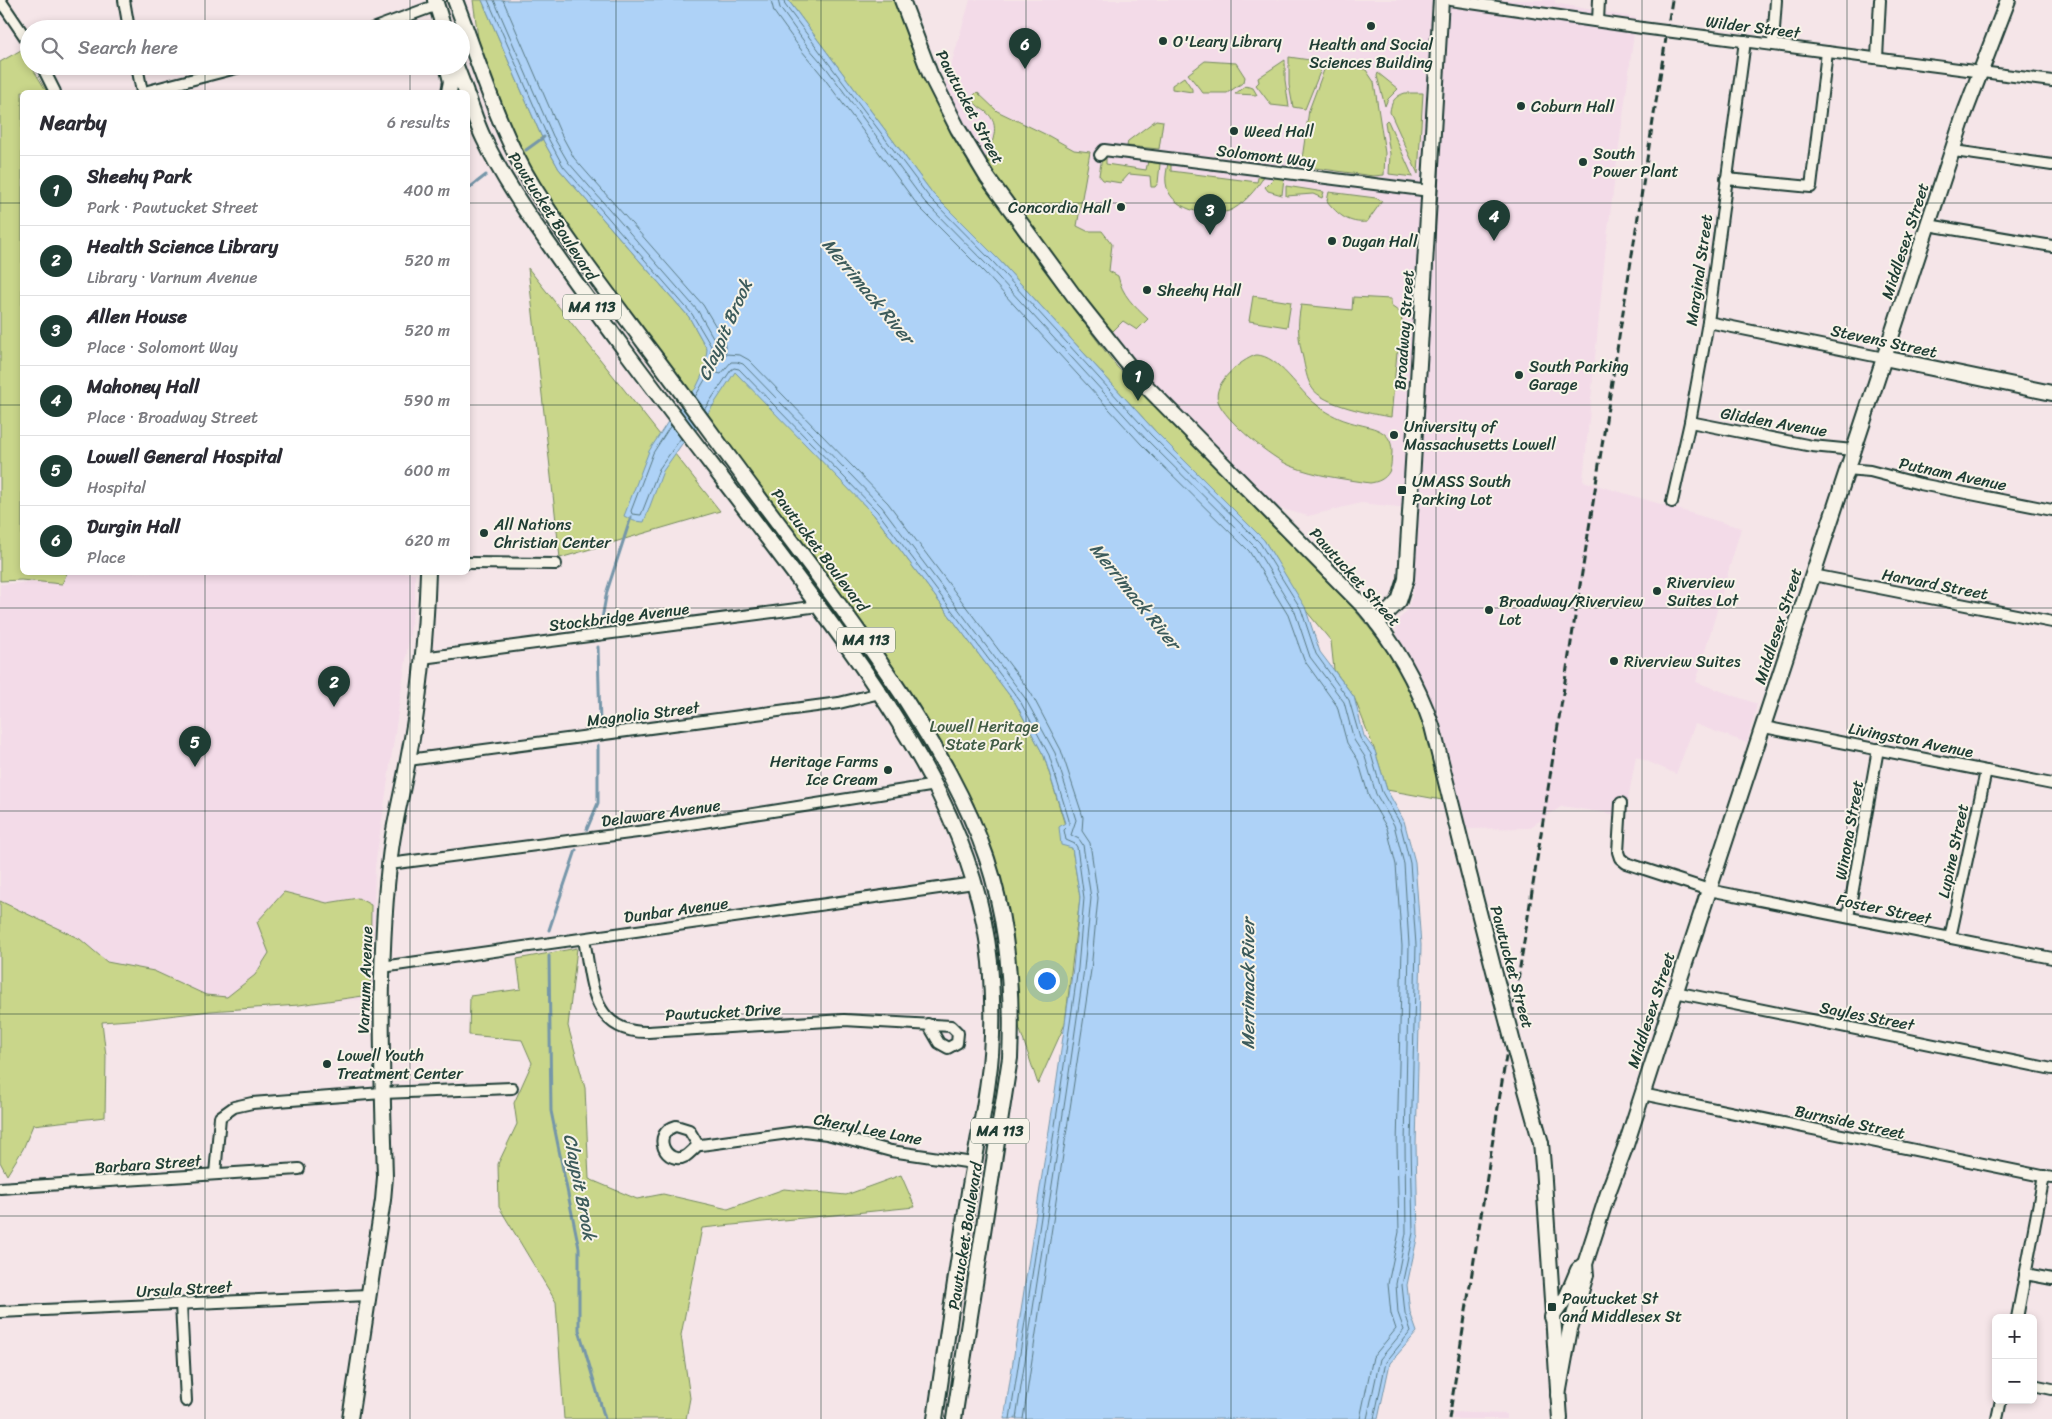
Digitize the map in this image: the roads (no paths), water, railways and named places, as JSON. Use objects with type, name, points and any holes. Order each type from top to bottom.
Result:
[{"type":"main road","name":"MA 113","points":[[454,0],[462,20]]},
{"type":"main road","name":"Pawtucket Street","points":[[902,0],[930,74],[958,129],[993,185],[1080,304],[1142,382],[1346,587],[1377,623],[1405,665],[1425,705],[1540,1143],[1546,1194],[1552,1317]]},
{"type":"main road","name":"Broadway Street","points":[[1377,623],[1399,601],[1406,579],[1441,0]]},
{"type":"main road","name":"Middlesex Street","points":[[1558,1395],[1568,1337],[1586,1275],[1585,1264],[1764,727],[1853,450],[1954,151],[1968,103],[2008,0]]},
{"type":"main road","points":[[2000,22],[2020,0]]},
{"type":"main road","points":[[436,2],[436,20]]},
{"type":"main road","points":[[436,2],[441,20]]},
{"type":"main road","name":"MA 113","points":[[470,42],[493,102]]},
{"type":"main road","points":[[449,75],[450,90]]},
{"type":"main road","points":[[459,75],[465,90]]},
{"type":"main road","points":[[470,106],[493,102]]},
{"type":"main road","name":"Pawtucket Boulevard","points":[[493,102],[531,182],[551,213],[684,398],[865,639],[920,723],[962,796],[981,843],[995,886],[1006,940],[1010,972],[1012,1029],[1010,1058],[954,1419]]},
{"type":"main road","name":"Pawtucket Boulevard","points":[[470,108],[489,150],[526,210],[594,310],[819,606],[880,693],[916,748],[936,785],[959,838],[974,883],[989,954],[992,1008],[989,1079],[973,1163],[935,1419]]},
{"type":"main road","name":"Stevens Street","points":[[1884,358],[2052,393]]},
{"type":"main road","name":"Varnum Avenue","points":[[350,1419],[385,1177],[380,1030],[389,864],[408,760],[422,658],[428,575]]},
{"type":"main road","name":"Middlesex Street","points":[[1560,1419],[1552,1317],[1567,1296],[1578,1270],[1585,1264]]},
{"type":"street","points":[[0,0],[20,30]]},
{"type":"street","points":[[124,0],[127,20]]},
{"type":"street","name":"Wilder Street","points":[[1450,0],[1642,28],[2052,81]]},
{"type":"street","points":[[1598,21],[1599,0]]},
{"type":"street","points":[[1773,44],[1776,0]]},
{"type":"street","points":[[1877,58],[1880,0]]},
{"type":"street","points":[[393,20],[436,2]]},
{"type":"street","name":"Marginal Street","points":[[1672,502],[1690,422],[1708,322],[1745,41]]},
{"type":"street","points":[[1726,179],[1811,187],[1827,52]]},
{"type":"street","points":[[46,75],[54,90]]},
{"type":"street","points":[[139,75],[143,90]]},
{"type":"street","points":[[151,90],[209,75]]},
{"type":"street","name":"Solomont Way","points":[[1100,155],[1104,150],[1430,191]]},
{"type":"street","points":[[1954,151],[2052,165]]},
{"type":"street","points":[[1928,225],[2052,246]]},
{"type":"street","name":"Stevens Street","points":[[1708,322],[1884,358]]},
{"type":"street","name":"Glidden Avenue","points":[[1690,422],[1812,446],[1853,450]]},
{"type":"street","name":"Putnam Avenue","points":[[1847,470],[1870,472],[1920,484],[2052,510]]},
{"type":"street","points":[[470,563],[556,564]]},
{"type":"street","name":"Harvard Street","points":[[1813,575],[2052,622]]},
{"type":"street","name":"Stockbridge Avenue","points":[[422,658],[819,606]]},
{"type":"street","name":"Magnolia Street","points":[[408,760],[839,703],[880,693]]},
{"type":"street","name":"Livingston Avenue","points":[[1764,727],[2052,784]]},
{"type":"street","name":"Winona Street","points":[[1848,917],[1878,749]]},
{"type":"street","name":"Lupine Street","points":[[1950,938],[1986,771]]},
{"type":"street","name":"Delaware Avenue","points":[[389,864],[653,830],[936,785]]},
{"type":"street","points":[[1621,803],[1618,852],[1620,858],[1626,863],[1709,890]]},
{"type":"street","name":"Dunbar Avenue","points":[[382,966],[974,883]]},
{"type":"street","name":"Foster Street","points":[[1709,890],[2052,958]]},
{"type":"street","name":"Pawtucket Drive","points":[[584,938],[595,994],[602,1011],[614,1024],[630,1031],[648,1032],[844,1020],[928,1024]]},
{"type":"street","name":"Sayles Street","points":[[1675,992],[2052,1069]]},
{"type":"street","points":[[215,1174],[220,1117],[234,1107],[252,1103],[382,1093],[512,1088]]},
{"type":"street","name":"Burnside Street","points":[[1642,1094],[2048,1177]]},
{"type":"street","name":"Cheryl Lee Lane","points":[[698,1145],[804,1131],[827,1134],[891,1151],[973,1163]]},
{"type":"street","name":"Barbara Street","points":[[0,1188],[298,1169]]},
{"type":"street","points":[[2018,1314],[2025,1274],[2048,1177]]},
{"type":"street","points":[[2025,1274],[2052,1279]]},
{"type":"street","name":"Ursula Street","points":[[0,1312],[368,1295]]},
{"type":"street","points":[[181,1304],[186,1402]]},
{"type":"street","points":[[2037,1386],[2052,1389]]},
{"type":"street","points":[[1997,1419],[2000,1404]]},
{"type":"water","name":"Merrimack River","points":[[482,0],[788,0],[933,194],[998,259],[1155,431],[1264,540],[1305,607],[1320,652],[1354,697],[1364,736],[1375,751],[1387,790],[1404,821],[1415,862],[1421,945],[1416,1145],[1418,1234],[1407,1285],[1410,1312],[1417,1332],[1390,1363],[1378,1419],[1004,1419],[1055,1092],[1073,968],[1080,897],[1072,848],[1061,845],[1059,827],[1065,823],[1044,756],[1016,704],[874,515],[735,372],[699,427],[682,444],[663,471],[644,522],[634,521],[624,516],[649,451],[669,420],[696,388],[705,369],[707,349],[689,317],[559,169],[543,140]]},
{"type":"waterway","points":[[526,150],[544,137]]},
{"type":"waterway","points":[[470,187],[486,175]]},
{"type":"waterway","name":"Claypit Brook","points":[[600,630],[607,591],[631,517]]},
{"type":"waterway","name":"Claypit Brook","points":[[598,647],[600,726]]},
{"type":"waterway","name":"Claypit Brook","points":[[587,829],[598,803],[598,745]]},
{"type":"waterway","name":"Claypit Brook","points":[[549,930],[576,850]]},
{"type":"waterway","name":"Claypit Brook","points":[[549,956],[551,1111],[579,1248],[579,1330],[605,1419]]},
{"type":"railway","points":[[1449,1419],[1672,0]]},
{"type":"place","name":"Health and Social Sciences Building","points":[[1371,26]]},
{"type":"place","name":"O'Leary Library","points":[[1163,41]]},
{"type":"place","name":"Durgin Hall","points":[[1025,69]]},
{"type":"place","name":"Coburn Hall","points":[[1521,106]]},
{"type":"place","name":"Weed Hall","points":[[1234,131]]},
{"type":"place","name":"South Power Plant","points":[[1583,162]]},
{"type":"place","name":"Concordia Hall","points":[[1121,207]]},
{"type":"place","name":"Allen House","points":[[1210,235]]},
{"type":"place","name":"Dugan Hall","points":[[1332,241]]},
{"type":"place","name":"Mahoney Hall","points":[[1494,241]]},
{"type":"place","name":"Sheehy Hall","points":[[1147,290]]},
{"type":"place","name":"South Parking Garage","points":[[1519,375]]},
{"type":"place","name":"Sheehy Park","points":[[1138,401]]},
{"type":"place","name":"University of Massachusetts Lowell","points":[[1394,435]]},
{"type":"place","name":"UMASS South Parking Lot","points":[[1402,490]]},
{"type":"place","name":"All Nations Christian Center","points":[[484,533]]},
{"type":"place","name":"Riverview Suites Lot","points":[[1657,591]]},
{"type":"place","name":"Broadway/Riverview Lot","points":[[1489,610]]},
{"type":"place","name":"Riverview Suites","points":[[1614,661]]},
{"type":"place","name":"Health Science Library","points":[[334,707]]},
{"type":"place","name":"Lowell General Hospital","points":[[195,767]]},
{"type":"place","name":"Heritage Farms Ice Cream","points":[[888,770]]},
{"type":"place","name":"Lowell Youth Treatment Center","points":[[327,1064]]},
{"type":"place","name":"Pawtucket St and Middlesex St","points":[[1552,1307]]},
{"type":"park label","name":"Lowell Heritage State Park","points":[[984,735]]}]
